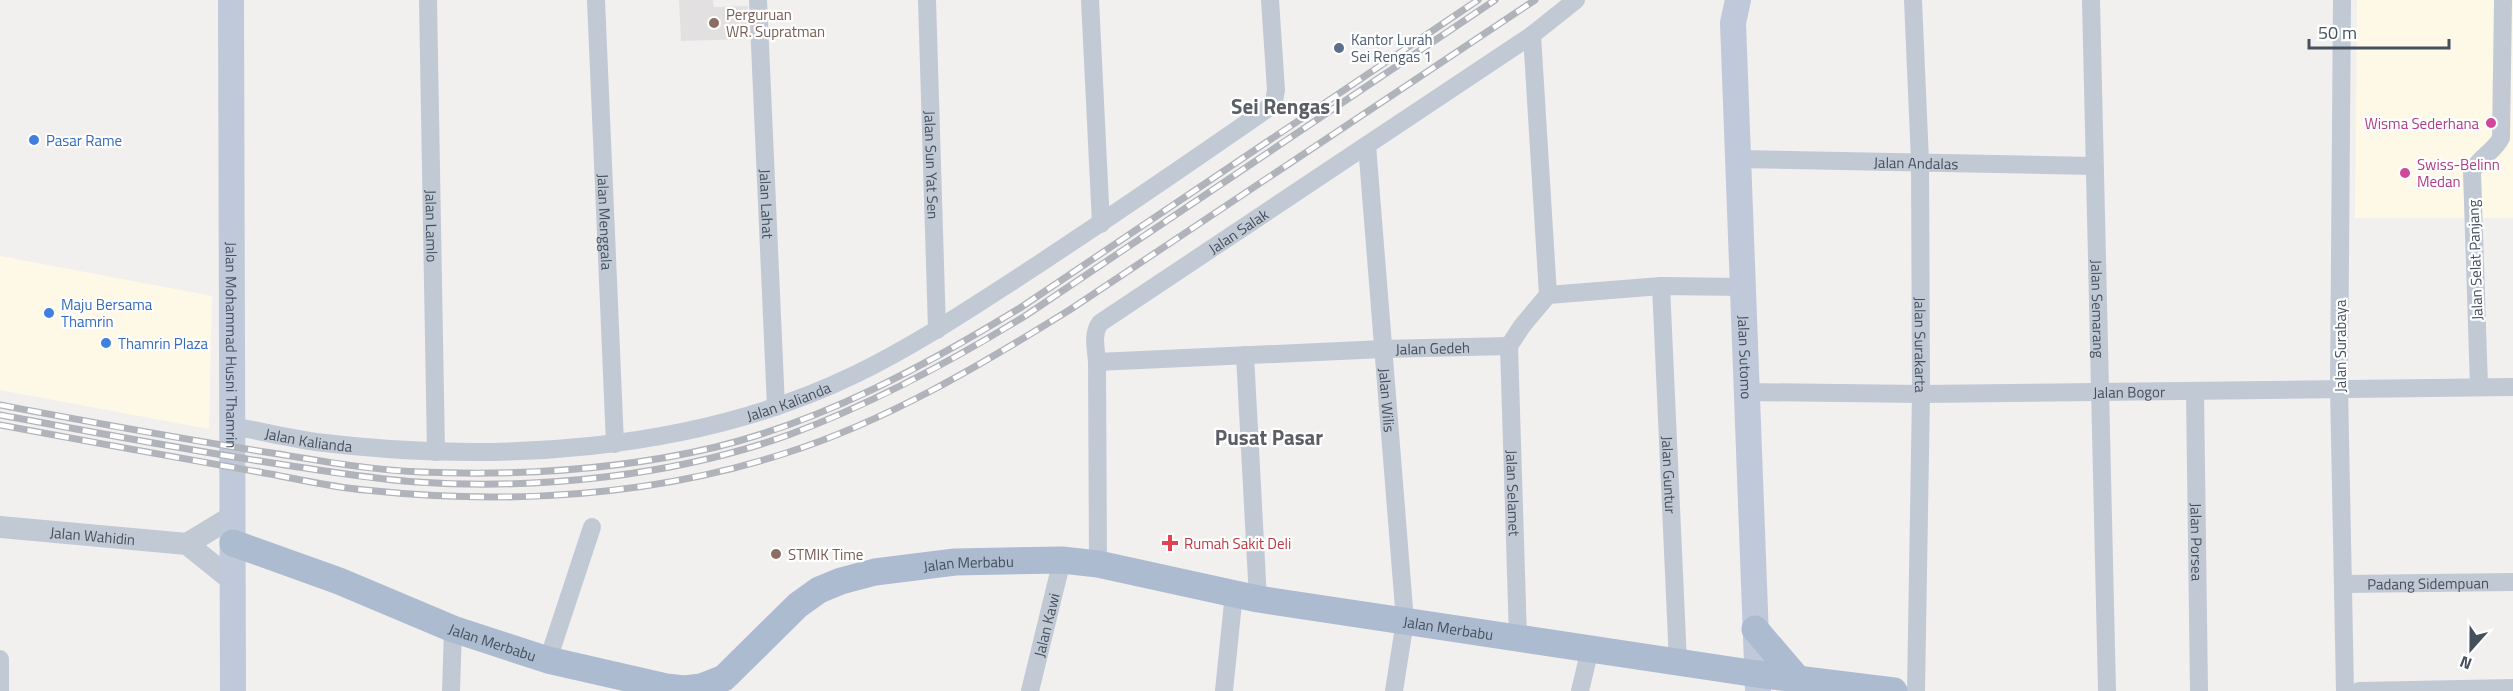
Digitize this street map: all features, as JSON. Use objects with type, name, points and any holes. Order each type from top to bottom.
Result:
[{"type":"main road","name":"Jalan Mohammad Husni Thamrin","points":[[231,0],[233,691]]},
{"type":"main road","name":"Jalan Sutomo","points":[[1723,0],[1736,12],[1738,159],[1757,683]]},
{"type":"main road","name":"Jalan Merbabu","points":[[233,543],[339,581],[453,629],[548,660],[666,687],[685,689],[725,685],[798,605],[819,590],[841,581],[875,572],[955,562],[1062,560],[1098,564],[1246,596],[1678,662],[1757,683],[1797,678],[1894,691]]},
{"type":"main road","points":[[1755,629],[1797,678]]},
{"type":"street","name":"Jalan Lamlo","points":[[428,0],[436,452]]},
{"type":"street","name":"Jalan Menggala","points":[[596,0],[615,444]]},
{"type":"street","name":"Jalan Lahat","points":[[758,0],[776,407]]},
{"type":"street","name":"Jalan Sun Yat Sen","points":[[927,0],[937,330]]},
{"type":"street","points":[[1090,0],[1101,224]]},
{"type":"street","name":"Jalan Kalianda","points":[[232,426],[315,442],[436,452],[542,451],[615,444],[692,429],[776,407],[853,376],[937,330],[1101,224],[1268,109],[1274,101],[1276,90],[1270,0]]},
{"type":"street","name":"Jalan Salak","points":[[1098,564],[1095,339],[1096,328],[1100,323],[1532,35],[1576,0]]},
{"type":"street","name":"Jalan Surakarta","points":[[1912,0],[1920,161],[1921,394],[1916,691]]},
{"type":"street","name":"Jalan Semarang","points":[[2091,0],[2093,166],[2107,691]]},
{"type":"street","name":"Jalan Surabaya","points":[[2342,0],[2339,387],[2345,691]]},
{"type":"street","name":"Jalan Selat Panjang","points":[[2479,387],[2472,172],[2479,159],[2498,146],[2501,138],[2503,0]]},
{"type":"street","points":[[1509,346],[1522,326],[1548,295],[1532,35]]},
{"type":"street","name":"Jalan Wilis","points":[[1367,145],[1405,621],[1394,691]]},
{"type":"street","name":"Jalan Andalas","points":[[1738,159],[2093,166]]},
{"type":"street","points":[[1548,295],[1661,286],[1743,287]]},
{"type":"street","name":"Jalan Guntur","points":[[1661,286],[1678,662]]},
{"type":"street","name":"Jalan Gedeh","points":[[1097,362],[1383,349],[1509,346]]},
{"type":"street","name":"Jalan Selamet","points":[[1509,346],[1518,638]]},
{"type":"street","points":[[1224,691],[1246,596],[1245,355]]},
{"type":"street","name":"Jalan Bogor","points":[[1747,392],[1921,394],[2195,392],[2339,387],[2513,387]]},
{"type":"street","name":"Jalan Porsea","points":[[2195,392],[2199,691]]},
{"type":"street","points":[[233,516],[187,544],[233,581]]},
{"type":"street","name":"Jalan Wahidin","points":[[0,527],[187,544]]},
{"type":"street","points":[[548,660],[592,527]]},
{"type":"street","name":"Jalan Kawi","points":[[1030,691],[1062,560]]},
{"type":"street","name":"Padang Sidempuan","points":[[2344,584],[2513,582]]},
{"type":"street","points":[[451,691],[453,629]]},
{"type":"street","points":[[1580,691],[1590,649]]},
{"type":"street","points":[[0,659],[0,691]]},
{"type":"street","points":[[2359,691],[2513,688]]},
{"type":"shaded area","name":"Perguruan WR. Supratman","points":[[679,0],[713,0],[714,7],[748,6],[749,39],[681,41]]},
{"type":"shaded area","points":[[2357,0],[2513,0],[2513,218],[2355,218]]},
{"type":"shaded area","name":"Thamrin Plaza","points":[[0,256],[212,296],[209,429],[0,390]]},
{"type":"railway","points":[[0,405],[238,448],[346,465],[402,471],[495,473],[569,470],[643,461],[716,447],[756,436],[835,406],[911,370],[984,330],[1478,0]]},
{"type":"railway","points":[[0,415],[244,459],[417,482],[511,484],[607,477],[654,470],[747,448],[791,434],[852,409],[911,381],[997,333],[1495,0]]},
{"type":"railway","points":[[0,425],[325,485],[418,495],[471,497],[577,494],[630,488],[735,468],[824,440],[860,425],[933,390],[1003,351],[1071,309],[1535,0]]},
{"type":"place","name":"Perguruan WR. Supratman","points":[[714,23]]},
{"type":"place","name":"Kantor Lurah Sei Rengas 1","points":[[1339,48]]},
{"type":"place","name":"Wisma Sederhana","points":[[2491,123]]},
{"type":"place","name":"Pasar Rame","points":[[34,140]]},
{"type":"place","name":"Swiss-Belinn Medan","points":[[2405,173]]},
{"type":"place","name":"Maju Bersama Thamrin","points":[[49,313]]},
{"type":"place","name":"Thamrin Plaza","points":[[106,343]]},
{"type":"place","name":"Rumah Sakit Deli","points":[[1170,543]]},
{"type":"place","name":"STMIK Time","points":[[776,554]]},
{"type":"district","name":"Sei Rengas I","points":[[1286,106]]},
{"type":"district","name":"Pusat Pasar","points":[[1269,437]]}]
